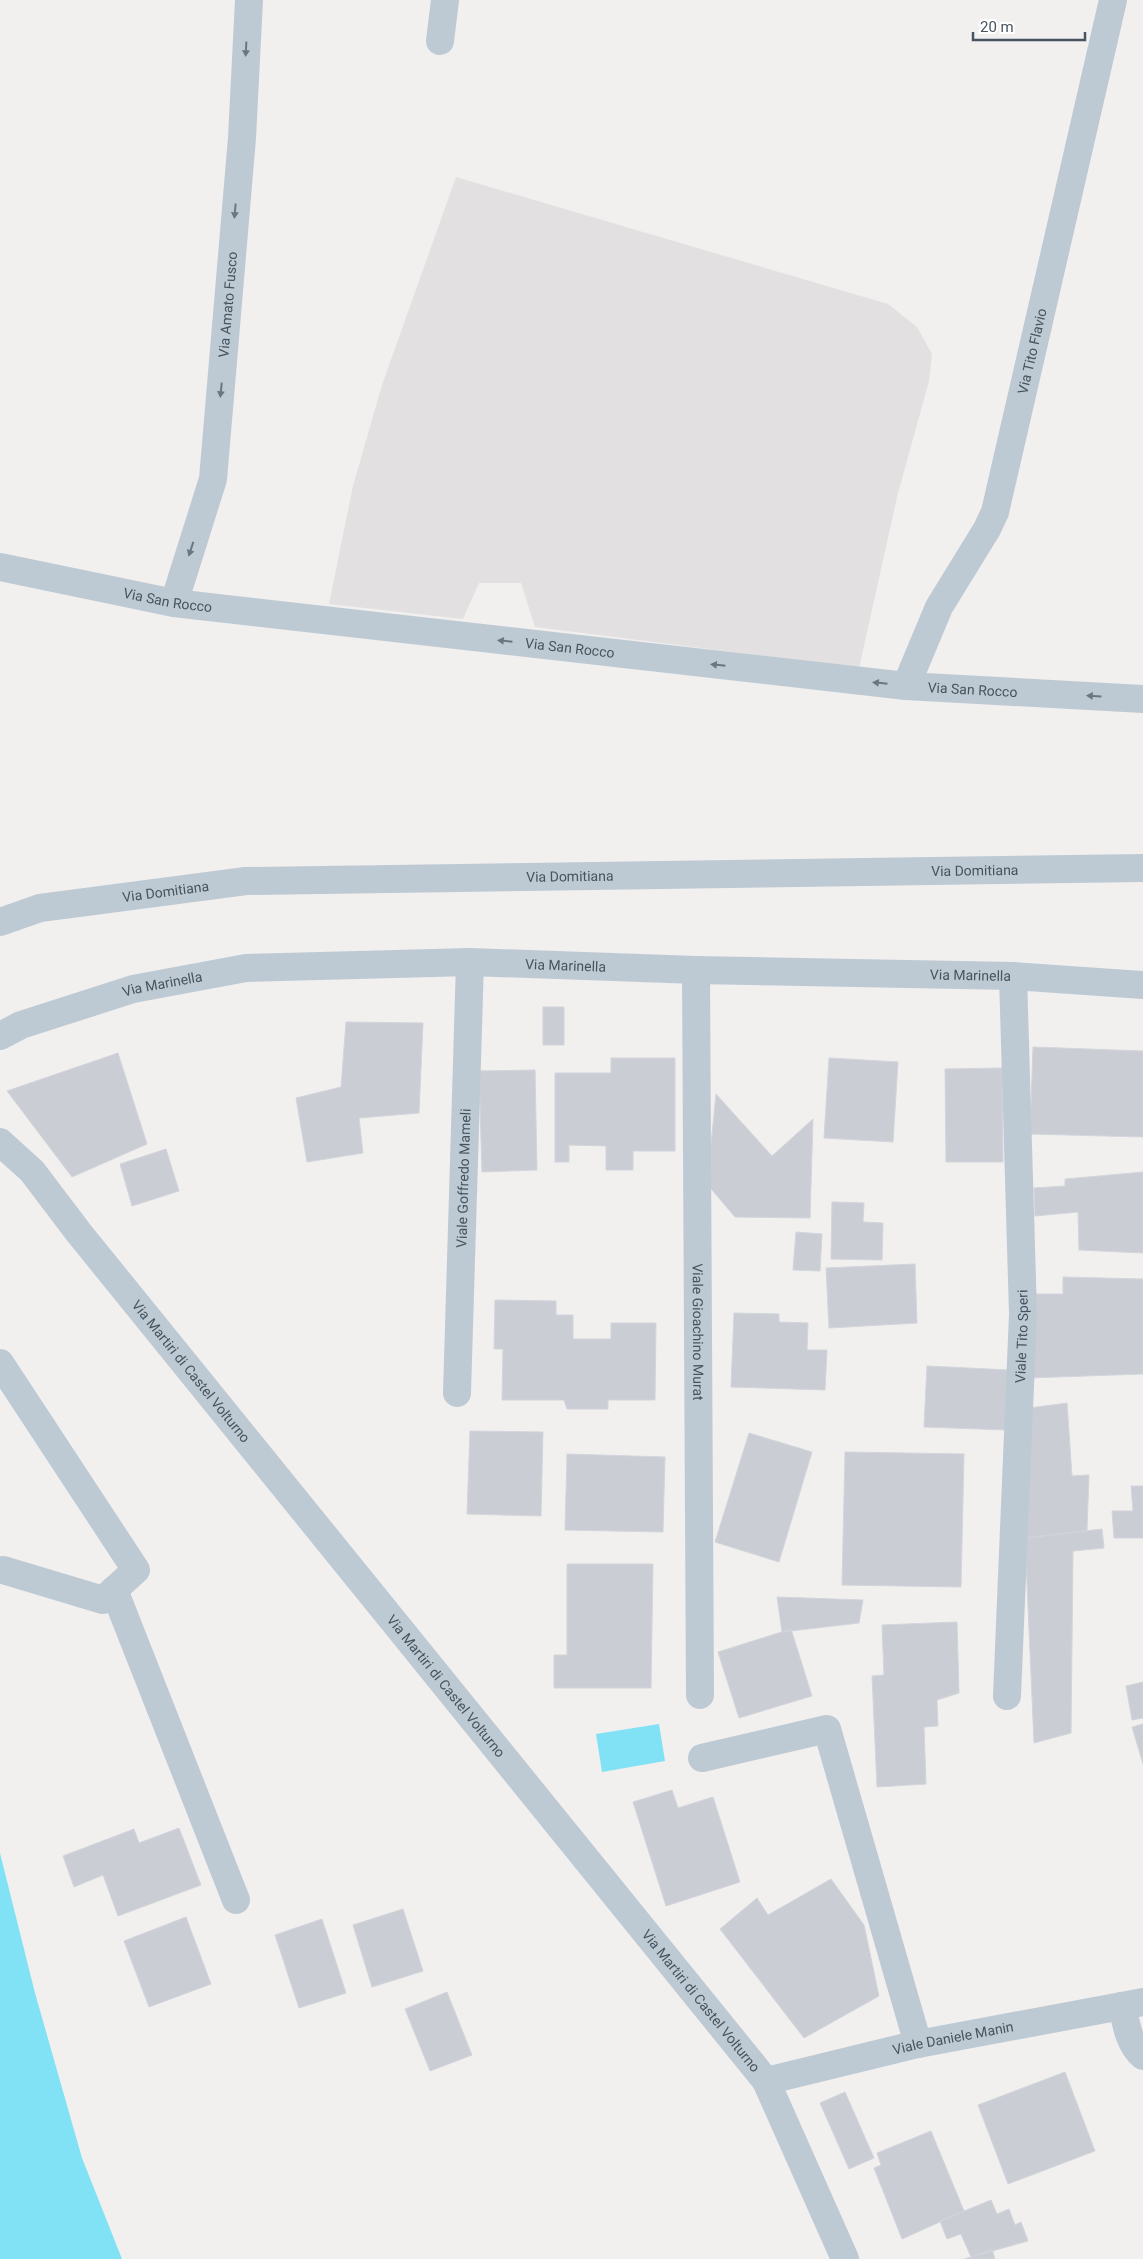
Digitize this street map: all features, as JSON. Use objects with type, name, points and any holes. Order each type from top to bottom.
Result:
[{"type":"street","name":"Via Amato Fusco","points":[[174,604],[213,479],[242,138],[250,0]]},
{"type":"street","points":[[440,40],[445,0]]},
{"type":"street","name":"Via Tito Flavio","points":[[906,686],[939,607],[987,530],[995,512],[1113,0]]},
{"type":"street","name":"Via San Rocco","points":[[0,567],[174,604],[906,686],[1143,699]]},
{"type":"street","name":"Via Domitiana","points":[[0,922],[40,908],[246,881],[1143,868]]},
{"type":"street","name":"Via Marinella","points":[[0,1036],[21,1025],[132,989],[246,968],[470,962],[696,970],[1013,976],[1143,985]]},
{"type":"street","name":"Viale Goffredo Mameli","points":[[457,1393],[470,962]]},
{"type":"street","name":"Viale Gioachino Murat","points":[[696,970],[700,1695]]},
{"type":"street","name":"Viale Tito Speri","points":[[1007,1696],[1023,1314],[1013,976]]},
{"type":"street","name":"Via Martiri di Castel Volturno","points":[[0,1142],[32,1171],[85,1240],[766,2081],[845,2259]]},
{"type":"street","points":[[0,1363],[136,1570],[103,1600],[3,1570]]},
{"type":"street","points":[[114,1590],[236,1900]]},
{"type":"street","points":[[702,1758],[827,1729],[918,2044]]},
{"type":"street","points":[[1132,2004],[1130,2036],[1143,2056]]},
{"type":"street","name":"Viale Daniele Manin","points":[[766,2081],[918,2044],[1132,2004]]},
{"type":"shaded area","points":[[456,177],[888,304],[917,327],[932,354],[929,381],[897,497],[859,668],[535,627],[521,583],[479,583],[463,619],[329,604],[353,486],[382,385]]},
{"type":"water","points":[[659,1724],[665,1761],[602,1772],[596,1734]]},
{"type":"water","points":[[0,1853],[35,1993],[82,2158],[122,2259],[0,2259]]},
{"type":"building","points":[[543,1007],[564,1007],[564,1045],[543,1045]]},
{"type":"building","points":[[346,1022],[423,1023],[419,1113],[359,1118],[363,1153],[307,1162],[296,1098],[341,1087]]},
{"type":"building","points":[[1033,1047],[1143,1051],[1143,1137],[1030,1134]]},
{"type":"building","points":[[118,1053],[147,1144],[72,1177],[7,1091]]},
{"type":"building","points":[[611,1058],[675,1058],[675,1151],[633,1151],[633,1170],[606,1170],[606,1146],[569,1145],[569,1162],[555,1162],[555,1073],[611,1073]]},
{"type":"building","points":[[829,1058],[898,1062],[893,1142],[824,1138]]},
{"type":"building","points":[[1002,1068],[1003,1162],[946,1162],[945,1069]]},
{"type":"building","points":[[535,1070],[537,1170],[482,1172],[479,1071]]},
{"type":"building","points":[[716,1094],[772,1156],[813,1119],[810,1218],[735,1217],[707,1184]]},
{"type":"building","points":[[166,1149],[179,1191],[132,1206],[120,1164]]},
{"type":"building","points":[[1143,1172],[1143,1253],[1079,1250],[1078,1212],[1035,1216],[1034,1188],[1065,1186],[1065,1179]]},
{"type":"building","points":[[832,1202],[864,1203],[863,1222],[883,1223],[882,1260],[831,1259]]},
{"type":"building","points":[[796,1232],[822,1234],[820,1271],[793,1270]]},
{"type":"building","points":[[915,1264],[917,1323],[829,1328],[826,1268]]},
{"type":"building","points":[[1063,1277],[1143,1279],[1143,1374],[1028,1378],[1031,1294],[1063,1294]]},
{"type":"building","points":[[495,1300],[556,1301],[556,1315],[573,1315],[573,1339],[611,1339],[611,1323],[656,1323],[655,1400],[608,1400],[608,1409],[567,1409],[564,1400],[502,1400],[503,1349],[494,1349]]},
{"type":"building","points":[[734,1313],[779,1314],[779,1322],[808,1323],[807,1350],[827,1350],[825,1390],[731,1387]]},
{"type":"building","points":[[927,1366],[1009,1370],[1007,1430],[924,1427]]},
{"type":"building","points":[[1067,1403],[1072,1476],[1089,1475],[1087,1531],[1025,1538],[1022,1409]]},
{"type":"building","points":[[470,1431],[543,1432],[541,1516],[467,1514]]},
{"type":"building","points":[[749,1433],[812,1452],[779,1562],[715,1542]]},
{"type":"building","points":[[845,1452],[964,1454],[961,1587],[842,1585]]},
{"type":"building","points":[[567,1454],[665,1457],[663,1532],[565,1530]]},
{"type":"building","points":[[1131,1486],[1143,1486],[1143,1538],[1114,1538],[1112,1511],[1133,1511]]},
{"type":"building","points":[[1102,1529],[1104,1548],[1073,1551],[1071,1733],[1034,1743],[1025,1538]]},
{"type":"building","points":[[567,1564],[653,1564],[651,1688],[554,1688],[554,1655],[567,1655]]},
{"type":"building","points":[[777,1597],[863,1600],[859,1623],[782,1632]]},
{"type":"building","points":[[957,1622],[959,1693],[937,1700],[938,1726],[924,1727],[926,1784],[877,1787],[872,1676],[884,1675],[882,1625]]},
{"type":"building","points":[[791,1629],[812,1696],[739,1718],[718,1652]]},
{"type":"building","points":[[1143,1682],[1143,1718],[1132,1720],[1126,1686]]},
{"type":"building","points":[[1143,1724],[1143,1764],[1132,1727]]},
{"type":"building","points":[[672,1790],[678,1808],[713,1797],[740,1882],[666,1906],[633,1802]]},
{"type":"building","points":[[179,1828],[201,1885],[118,1916],[103,1875],[74,1887],[63,1856],[134,1829],[139,1843]]},
{"type":"building","points":[[831,1879],[864,1925],[879,1996],[804,2038],[720,1929],[757,1898],[768,1915]]},
{"type":"building","points":[[403,1909],[423,1971],[372,1987],[353,1925]]},
{"type":"building","points":[[186,1917],[211,1984],[149,2007],[124,1941]]},
{"type":"building","points":[[322,1919],[346,1993],[299,2008],[275,1935]]},
{"type":"building","points":[[447,1992],[472,2055],[430,2071],[405,2009]]},
{"type":"building","points":[[1065,2072],[1095,2151],[1008,2184],[978,2105]]},
{"type":"building","points":[[845,2092],[874,2158],[849,2169],[820,2103]]},
{"type":"building","points":[[931,2131],[964,2211],[902,2239],[874,2168],[881,2165],[877,2153]]},
{"type":"building","points":[[991,2200],[997,2214],[1009,2209],[1015,2225],[1021,2222],[1028,2241],[971,2257],[961,2234],[947,2239],[940,2221]]},
{"type":"building","points":[[992,2249],[995,2259],[964,2259],[971,2257]]}]
